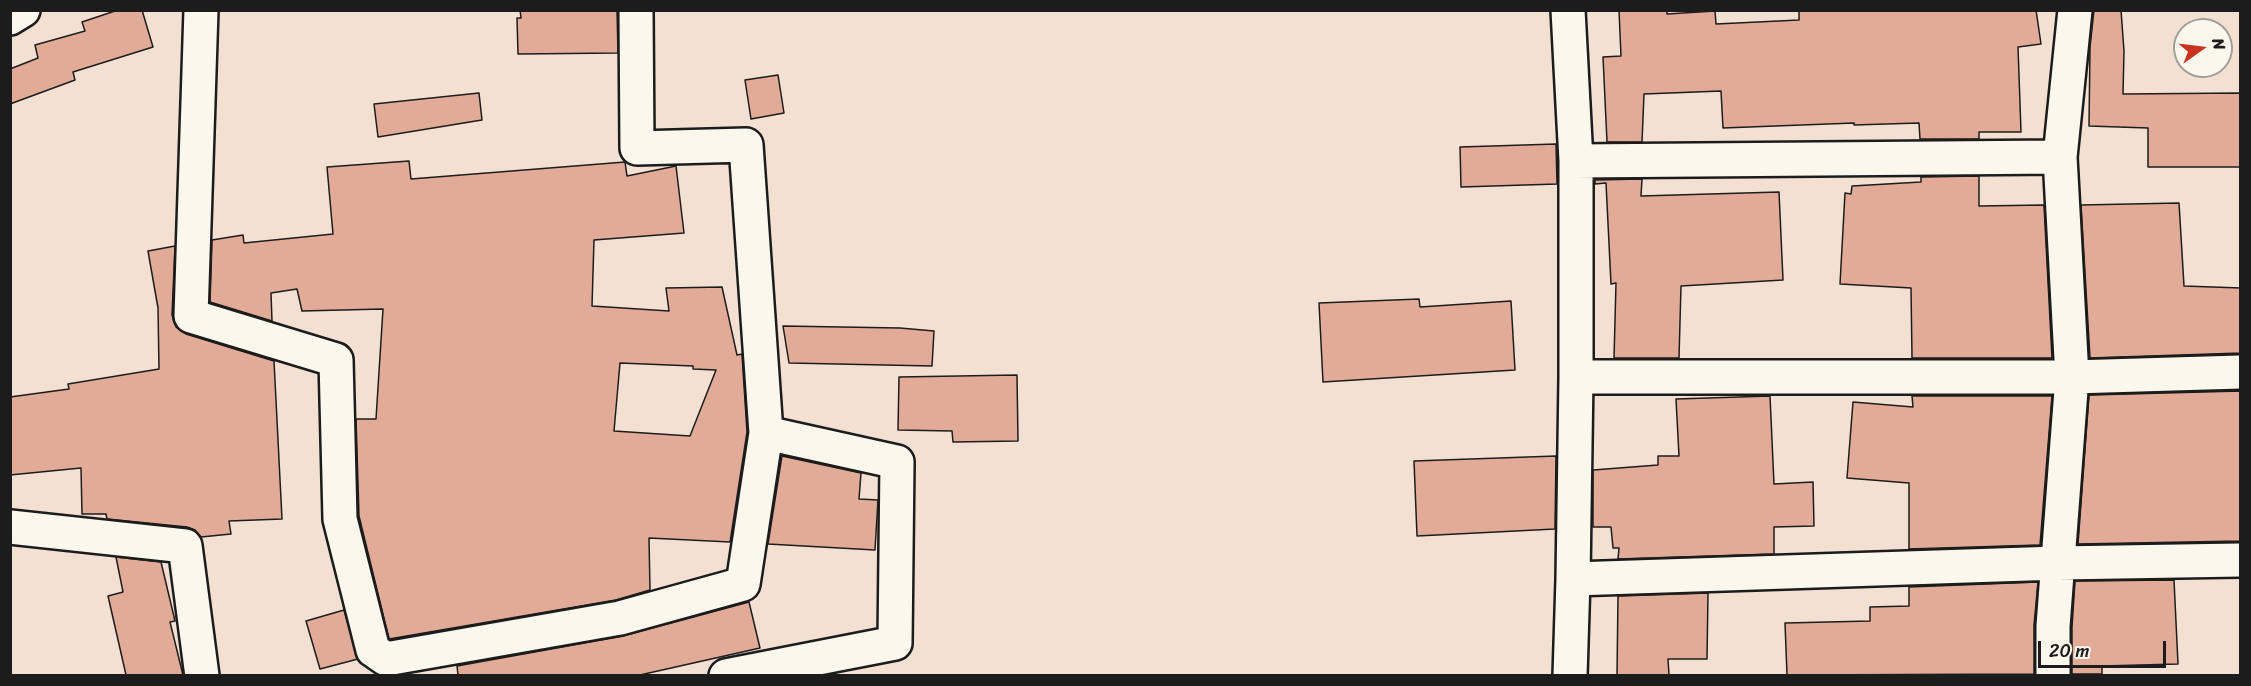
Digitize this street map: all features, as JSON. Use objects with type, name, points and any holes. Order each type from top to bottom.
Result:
[{"type":"street","points":[[10,18],[23,10]]},
{"type":"street","points":[[201,10],[191,316],[336,360],[340,519],[373,650],[386,659],[435,668],[436,675]]},
{"type":"street","points":[[386,659],[620,618],[743,584],[766,433],[746,145],[637,148],[636,10]]},
{"type":"street","points":[[1568,10],[1576,161],[1574,579],[1570,675]]},
{"type":"street","points":[[2053,675],[2053,626],[2072,377],[2060,158],[2075,10]]},
{"type":"street","points":[[1576,161],[2060,158]]},
{"type":"street","points":[[1576,377],[2072,377],[2241,372]]},
{"type":"street","points":[[726,675],[895,643],[897,462],[766,433]]},
{"type":"street","points":[[10,527],[185,546],[202,675]]},
{"type":"street","points":[[1574,579],[2058,563],[2241,560]]},
{"type":"building","points":[[118,10],[142,10],[153,47],[73,72],[75,80],[10,104],[10,69],[38,58],[35,45],[85,31],[82,22]]},
{"type":"building","points":[[520,10],[617,10],[618,53],[518,54],[517,18],[521,18]]},
{"type":"building","points":[[1619,10],[1667,10],[1667,14],[1715,11],[1716,24],[1799,20],[1799,10],[2036,10],[2041,44],[2018,47],[2021,132],[1979,132],[1979,139],[1920,139],[1919,123],[1723,128],[1721,91],[1644,94],[1642,142],[1607,142],[1603,57],[1621,56]]},
{"type":"building","points":[[2094,10],[2121,10],[2124,51],[2123,94],[2241,93],[2241,167],[2148,167],[2148,128],[2089,126],[2090,47]]},
{"type":"building","points":[[778,75],[784,113],[751,119],[745,80]]},
{"type":"building","points":[[479,93],[482,120],[378,137],[374,104]]},
{"type":"building","points":[[1556,144],[1557,184],[1461,187],[1460,147]]},
{"type":"building","points":[[409,161],[411,179],[625,162],[627,176],[676,166],[684,233],[594,240],[592,306],[669,311],[666,288],[722,287],[737,355],[742,354],[747,432],[730,542],[649,538],[650,590],[616,600],[389,639],[359,516],[356,419],[376,419],[383,309],[302,311],[297,289],[271,293],[272,321],[210,302],[212,240],[243,235],[244,243],[333,234],[327,167]],"holes":[[[620,363],[693,366],[693,369],[716,370],[690,436],[614,431]]]},
{"type":"building","points":[[1979,176],[1979,206],[2044,205],[2052,358],[1912,358],[1911,288],[1840,284],[1845,193],[1851,194],[1852,186],[1921,182],[1921,177]]},
{"type":"building","points":[[1642,179],[1641,196],[1779,192],[1783,280],[1681,286],[1679,358],[1614,358],[1616,283],[1611,284],[1606,183],[1595,184],[1595,180]]},
{"type":"building","points":[[2179,203],[2184,286],[2241,288],[2241,353],[2090,358],[2081,205]]},
{"type":"building","points":[[175,246],[172,315],[176,327],[186,334],[274,361],[282,519],[229,521],[231,534],[201,537],[195,530],[187,527],[107,519],[106,514],[82,514],[81,468],[10,475],[10,397],[69,389],[68,384],[159,369],[158,308],[148,251]]},
{"type":"building","points":[[1419,299],[1420,307],[1511,301],[1515,370],[1323,382],[1319,303]]},
{"type":"building","points":[[783,326],[900,328],[934,331],[932,366],[789,363]]},
{"type":"building","points":[[1017,375],[1018,441],[953,442],[952,431],[898,430],[899,377]]},
{"type":"building","points":[[2241,391],[2241,541],[2078,544],[2089,395]]},
{"type":"building","points":[[1770,396],[1774,484],[1813,482],[1814,526],[1774,527],[1774,554],[1618,559],[1619,548],[1613,548],[1611,527],[1593,527],[1593,470],[1658,465],[1658,456],[1679,456],[1676,399]]},
{"type":"building","points":[[1912,396],[2052,396],[2040,545],[1909,549],[1909,483],[1847,478],[1853,402],[1913,407]]},
{"type":"building","points":[[782,456],[861,473],[859,499],[878,500],[875,550],[768,544]]},
{"type":"building","points":[[1556,456],[1555,529],[1417,536],[1414,461]]},
{"type":"building","points":[[116,557],[161,562],[175,621],[170,622],[183,675],[126,675],[108,596],[123,592]]},
{"type":"building","points":[[2174,580],[2178,664],[2102,666],[2102,674],[2072,674],[2075,581]]},
{"type":"building","points":[[2038,582],[2034,625],[2034,674],[1787,675],[1785,623],[1870,621],[1870,607],[1909,606],[1909,587]]},
{"type":"building","points":[[1708,593],[1707,659],[1668,659],[1669,675],[1617,675],[1618,596]]},
{"type":"building","points":[[749,602],[760,648],[640,675],[458,675],[457,666],[623,636]]},
{"type":"building","points":[[344,610],[358,659],[320,669],[306,621]]}]
